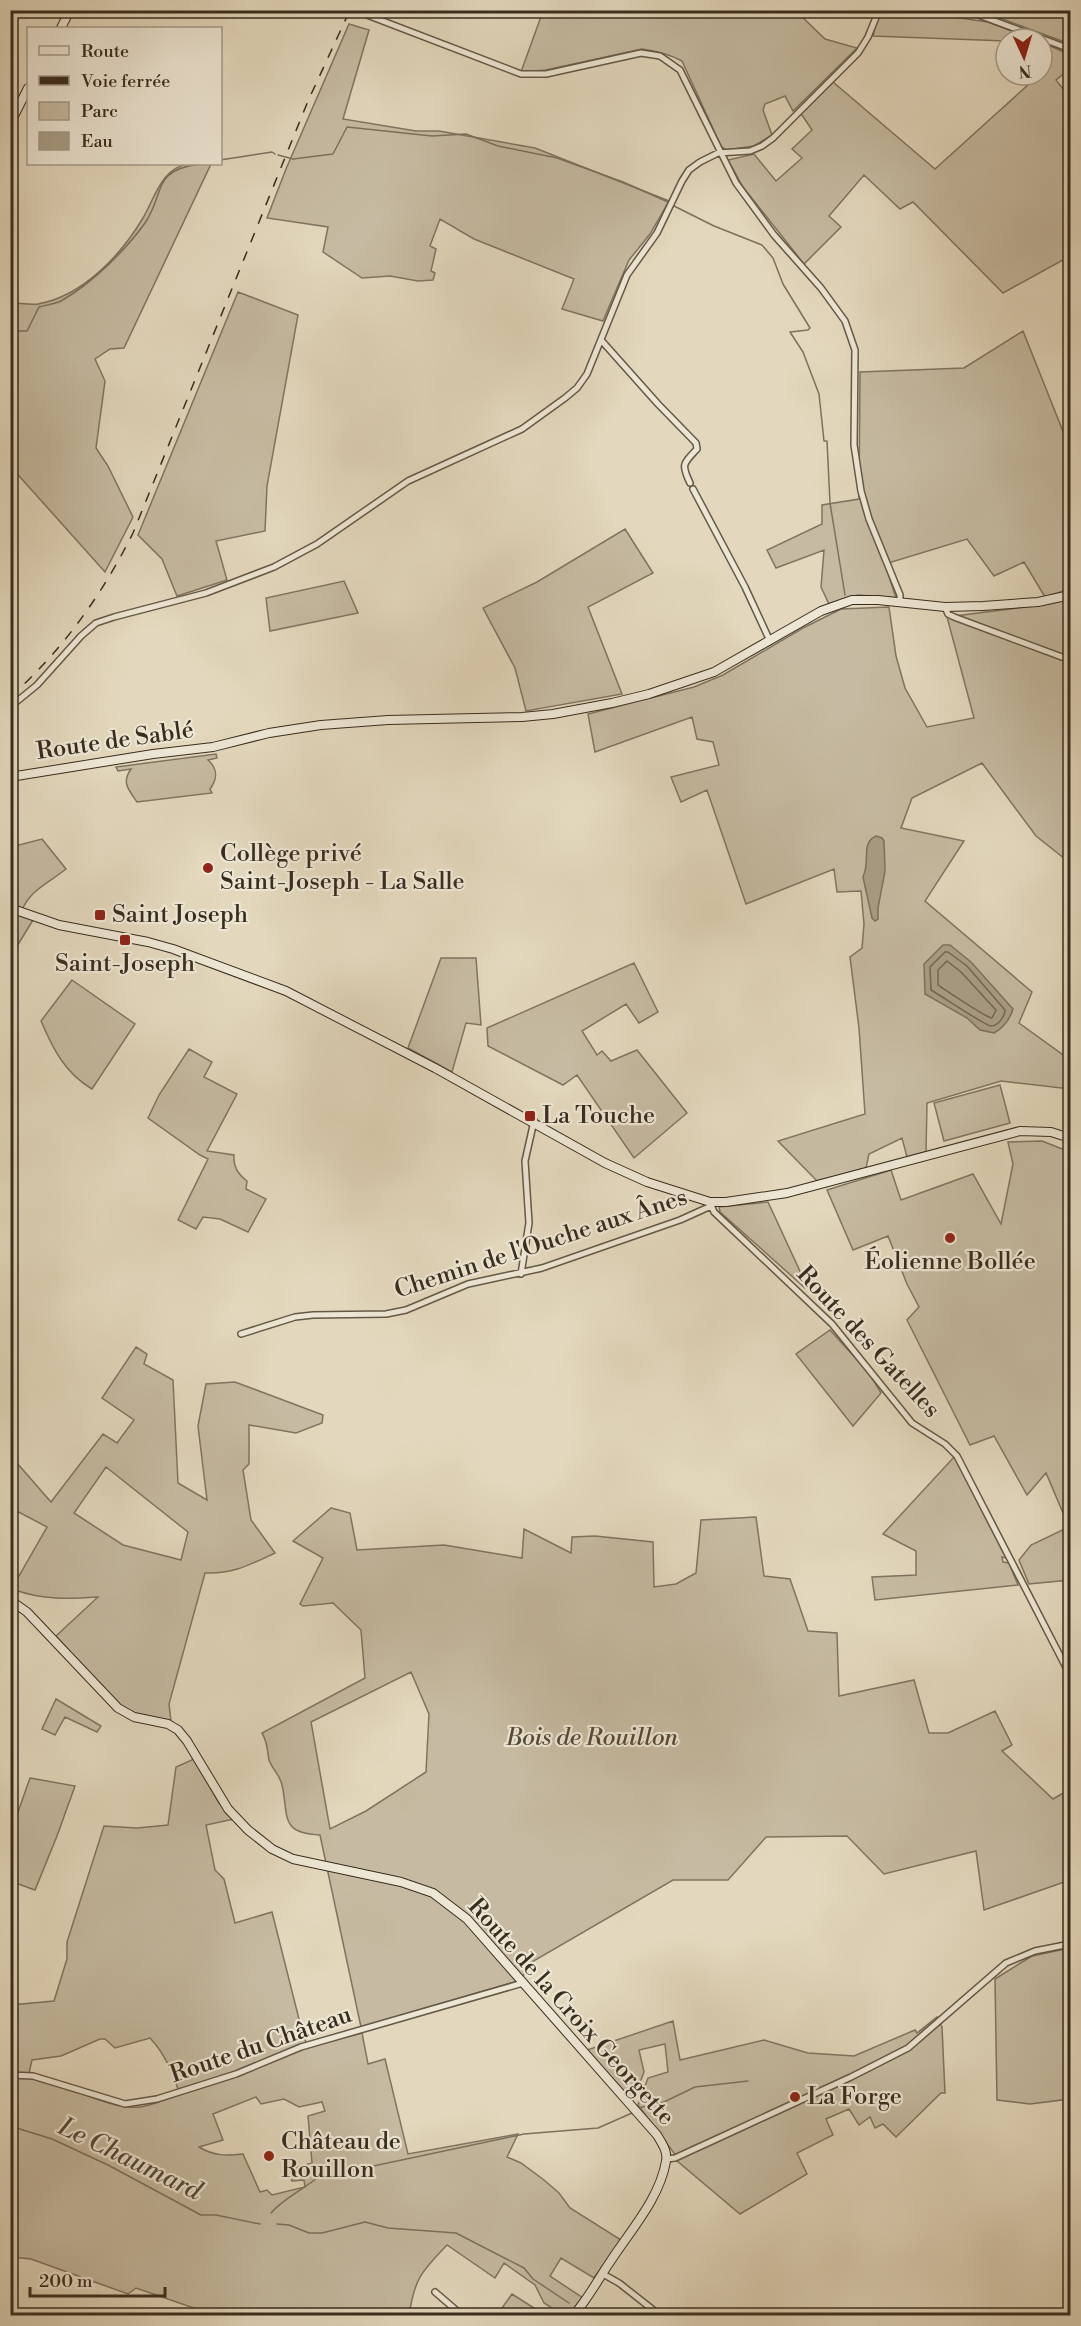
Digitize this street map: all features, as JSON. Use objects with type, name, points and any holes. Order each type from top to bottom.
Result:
[{"type":"street","points":[[62,27],[70,10]]},
{"type":"street","points":[[10,707],[37,685],[81,636],[96,623],[217,590],[274,567],[317,544],[408,481],[522,429],[577,388],[587,374],[627,275],[657,233],[689,170],[700,162],[721,154],[750,151],[773,138],[858,53],[868,38],[879,10]]},
{"type":"street","points":[[965,10],[1071,49]]},
{"type":"street","points":[[355,11],[527,75],[546,74],[633,54],[648,53],[660,56],[678,67],[721,154],[752,205],[840,311],[849,331],[855,350],[854,445],[861,490],[869,519],[900,595],[900,602]]},
{"type":"street","points":[[10,124],[27,90]]},
{"type":"street","points":[[601,340],[696,443],[697,449],[684,462],[683,467],[746,587],[770,641]]},
{"type":"street","name":"Route de Sablé","points":[[10,777],[226,744],[277,731],[332,724],[388,720],[522,717],[566,712],[649,694],[699,678],[736,661],[837,604],[863,599],[945,607],[1038,602],[1071,594]]},
{"type":"street","points":[[945,607],[948,614],[954,617],[1071,660]]},
{"type":"street","points":[[10,908],[59,925],[165,946],[286,990],[534,1121],[580,1150],[624,1172],[710,1204],[787,1193],[1020,1131],[1052,1132],[1071,1138]]},
{"type":"street","points":[[521,1274],[529,1223],[525,1161],[534,1121]]},
{"type":"street","name":"Chemin de l'Ouche aux Ânes","points":[[241,1334],[295,1317],[386,1314],[406,1310],[480,1280],[521,1274],[654,1230],[710,1204]]},
{"type":"street","name":"Route des Gatelles","points":[[710,1204],[714,1212],[832,1324],[912,1423],[945,1444],[957,1456],[1071,1675]]},
{"type":"street","name":"Route de la Croix Georgette","points":[[10,1600],[35,1620],[118,1708],[134,1717],[168,1724],[178,1730],[228,1809],[248,1830],[272,1849],[293,1859],[401,1882],[433,1893],[466,1919],[657,2135],[667,2159],[649,2203],[594,2290],[573,2316]]},
{"type":"street","points":[[667,2159],[675,2158],[723,2136],[908,2048],[1006,1963],[1020,1956],[1071,1944]]},
{"type":"street","name":"Route du Château","points":[[10,2075],[33,2076],[125,2104],[133,2104],[157,2099],[236,2074],[301,2047],[523,1983]]},
{"type":"street","points":[[603,2274],[619,2283],[661,2316]]},
{"type":"street","points":[[435,2292],[463,2316]]},
{"type":"green space","points":[[904,10],[988,22],[1002,27],[994,27],[994,41],[873,36],[879,11]]},
{"type":"green space","points":[[543,11],[796,11],[825,39],[857,48],[793,111],[785,96],[765,104],[763,110],[772,135],[754,146],[726,150],[721,146],[682,61],[672,56],[642,49],[546,70],[521,72]]},
{"type":"green space","points":[[981,11],[1070,11],[1070,44],[1054,38],[1054,27],[1024,27]]},
{"type":"green space","points":[[349,24],[369,30],[343,119],[416,131],[439,131],[535,148],[669,201],[650,234],[629,260],[603,321],[562,309],[574,279],[474,239],[440,219],[430,246],[436,249],[431,271],[435,273],[433,280],[418,281],[390,276],[362,278],[323,252],[328,227],[267,218]]},
{"type":"green space","points":[[1054,48],[1070,55],[1070,69],[1056,80],[1070,98],[1070,256],[1003,293],[913,202],[900,209],[864,175],[829,216],[841,227],[804,264],[743,187],[728,160],[754,154],[776,181],[802,158],[792,149],[812,130],[800,112],[833,82],[935,169],[1026,87],[1054,87]]},
{"type":"green space","points":[[211,165],[124,348],[110,349],[95,359],[105,381],[96,448],[108,466],[133,517],[105,572],[11,467],[10,420],[13,417],[10,414],[11,303],[38,304],[55,300],[99,272],[134,232],[166,177],[179,167]]},
{"type":"green space","points":[[238,292],[298,315],[267,486],[265,531],[216,541],[227,580],[177,596],[162,559],[138,535]]},
{"type":"green space","points":[[1023,331],[1070,449],[1070,589],[1045,597],[1024,562],[994,576],[967,539],[885,564],[896,598],[858,595],[829,604],[821,587],[824,550],[776,568],[767,550],[822,524],[822,505],[859,499],[860,372],[964,368]]},
{"type":"green space","points":[[625,529],[653,573],[588,607],[622,694],[526,711],[515,668],[483,608],[537,582]]},
{"type":"green space","points":[[344,581],[358,613],[270,631],[266,598]]},
{"type":"green space","points":[[1070,599],[1070,863],[1036,836],[982,763],[912,798],[901,828],[964,841],[925,901],[1032,992],[1019,1023],[1070,1060],[1070,1089],[1001,1081],[927,1103],[926,1152],[907,1157],[902,1138],[869,1154],[866,1168],[817,1181],[778,1141],[865,1114],[859,1028],[850,957],[862,948],[864,924],[861,891],[837,892],[834,869],[746,904],[707,790],[681,802],[671,777],[719,765],[713,742],[697,739],[692,717],[595,752],[588,714],[694,687],[723,675],[803,628],[841,609],[889,607],[896,656],[905,688],[927,727],[974,718],[947,617],[1049,604]]},
{"type":"green space","points":[[216,754],[217,758],[208,760],[216,774],[210,789],[212,793],[137,802],[126,782],[131,769],[118,771],[116,767]]},
{"type":"green space","points":[[42,839],[66,869],[39,888],[24,906],[20,914],[33,920],[11,956],[11,847]]},
{"type":"green space","points":[[441,958],[476,958],[481,1025],[466,1023],[452,1072],[408,1048]]},
{"type":"green space","points":[[634,963],[658,1012],[639,1023],[626,1004],[582,1031],[597,1055],[602,1051],[611,1061],[637,1050],[687,1113],[634,1158],[577,1075],[563,1085],[488,1046],[487,1028]]},
{"type":"green space","points":[[72,980],[135,1024],[92,1089],[74,1076],[61,1060],[41,1021]]},
{"type":"green space","points":[[189,1049],[212,1062],[204,1077],[237,1094],[207,1151],[234,1155],[237,1170],[247,1181],[246,1189],[266,1199],[248,1232],[220,1219],[203,1217],[196,1229],[178,1220],[208,1159],[148,1118],[159,1095]]},
{"type":"green space","points":[[1000,1085],[1010,1123],[944,1141],[934,1103]]},
{"type":"green space","points":[[1042,1141],[1070,1152],[1070,1580],[1029,1584],[1019,1560],[1031,1545],[1069,1527],[1046,1473],[1027,1495],[994,1436],[970,1445],[907,1320],[919,1307],[888,1236],[853,1250],[827,1190],[891,1170],[901,1200],[973,1174],[1001,1224],[1013,1164],[1008,1142]]},
{"type":"green space","points":[[768,1202],[809,1288],[805,1288],[720,1212],[719,1207]]},
{"type":"green space","points":[[830,1330],[869,1373],[881,1393],[853,1426],[796,1354]]},
{"type":"green space","points":[[136,1347],[147,1354],[144,1364],[173,1380],[178,1483],[207,1500],[198,1426],[206,1384],[235,1382],[323,1415],[322,1423],[296,1433],[249,1425],[249,1464],[243,1470],[251,1520],[275,1553],[233,1570],[205,1573],[169,1704],[171,1721],[131,1712],[114,1701],[56,1636],[98,1597],[56,1598],[36,1596],[15,1590],[15,1583],[47,1527],[11,1508],[10,1455],[51,1502],[103,1434],[117,1443],[134,1420],[102,1398]],"holes":[[[106,1467],[188,1532],[181,1560],[123,1545],[74,1513]]]},
{"type":"green space","points":[[955,1456],[1007,1558],[1002,1557],[1003,1562],[1009,1563],[1018,1585],[875,1600],[872,1577],[916,1575],[916,1551],[883,1534]]},
{"type":"green space","name":"Bois de Rouillon","points":[[331,1508],[350,1513],[357,1550],[444,1545],[522,1558],[524,1529],[571,1553],[572,1537],[595,1536],[653,1542],[654,1587],[676,1584],[696,1573],[701,1520],[756,1517],[764,1576],[790,1579],[808,1631],[837,1633],[839,1696],[914,1680],[929,1733],[948,1733],[995,1711],[1012,1745],[1002,1751],[1053,1799],[1070,1789],[1070,1880],[984,1910],[976,1851],[884,1874],[847,1836],[766,1837],[728,1880],[673,1880],[530,1963],[521,1980],[361,2027],[320,1835],[298,1831],[288,1821],[281,1781],[269,1760],[262,1733],[365,1678],[361,1630],[333,1603],[303,1606],[300,1604],[323,1558],[293,1541]],"holes":[[[411,1672],[429,1714],[426,1772],[366,1811],[330,1829],[311,1722]]]},
{"type":"green space","points":[[56,1699],[101,1726],[97,1732],[65,1717],[55,1735],[42,1729]]},
{"type":"green space","points":[[193,1758],[219,1803],[234,1819],[206,1825],[215,1870],[224,1879],[235,1923],[272,1912],[308,2047],[362,2033],[368,2064],[385,2059],[408,2154],[518,2134],[507,2157],[521,2163],[544,2180],[559,2193],[570,2208],[621,2240],[594,2278],[561,2258],[550,2276],[583,2298],[566,2316],[544,2303],[535,2285],[504,2263],[495,2278],[447,2245],[420,2276],[409,2316],[214,2315],[136,2288],[128,2294],[31,2259],[11,2257],[11,2005],[54,2001],[67,1959],[67,1942],[104,1826],[137,1828],[168,1825],[176,1767]],"holes":[[[150,2038],[164,2058],[180,2094],[140,2107],[128,2107],[115,2105],[28,2077],[32,2060],[61,2056],[100,2039],[105,2039],[115,2048]],[[256,2097],[261,2104],[284,2099],[299,2107],[322,2102],[325,2111],[308,2116],[312,2163],[288,2170],[292,2181],[304,2180],[305,2187],[272,2195],[267,2190],[260,2192],[243,2154],[220,2155],[199,2147],[223,2140],[213,2114]]]},
{"type":"green space","points":[[30,1778],[75,1786],[35,1890],[10,1881],[11,1809],[18,1812]]},
{"type":"green space","points":[[1070,1948],[1070,1987],[1068,1988],[1070,2099],[1030,2104],[997,2100],[995,1979],[1032,1956]]},
{"type":"green space","points":[[937,2017],[942,2027],[945,2093],[941,2093],[896,2137],[883,2124],[875,2128],[870,2117],[859,2125],[849,2109],[826,2119],[833,2135],[797,2153],[807,2174],[740,2214],[676,2160],[674,2153],[638,2105],[648,2078],[668,2072],[665,2044],[639,2050],[644,2072],[633,2101],[587,2050],[673,2021],[680,2060],[764,2040],[808,2053],[854,2056],[915,2030],[917,2033]]},
{"type":"green space","points":[[512,2294],[545,2315],[497,2315]]},
{"type":"water","points":[[876,836],[884,841],[885,871],[878,919],[875,921],[872,918],[863,877],[868,843]]},
{"type":"water","points":[[943,945],[950,945],[971,962],[1013,1009],[1006,1023],[994,1033],[980,1030],[967,1018],[925,994],[924,964]]},
{"type":"waterway","points":[[278,155],[293,159],[333,154],[347,127],[432,136],[466,134],[498,146],[557,158],[623,182],[668,202]]},
{"type":"waterway","points":[[222,160],[272,152],[275,154]]},
{"type":"waterway","points":[[10,331],[27,331],[39,307],[61,301],[72,294],[118,256],[145,223],[166,178],[173,172],[194,165]]},
{"type":"waterway","points":[[672,205],[714,226],[762,245],[773,258],[783,284],[810,328],[790,332],[803,352],[819,394],[824,441],[827,441],[830,503],[845,595]]},
{"type":"waterway","points":[[638,2108],[664,2102],[695,2087],[748,2081]]},
{"type":"waterway","points":[[271,2213],[281,2203],[317,2178],[524,2134],[598,2128],[632,2113]]},
{"type":"waterway","name":"Le Chaumard","points":[[10,2126],[52,2139],[108,2165],[201,2215],[216,2215],[260,2224]]},
{"type":"waterway","name":"Le Chaumard","points":[[277,2224],[289,2225],[309,2233],[322,2233],[365,2222],[388,2228],[456,2233],[524,2268],[533,2279],[569,2303]]},
{"type":"railway","points":[[10,697],[64,641],[94,600],[133,533],[308,101],[350,10]]},
{"type":"place","name":"Collège privé Saint-Joseph - La Salle","points":[[208,868]]},
{"type":"place","name":"Saint Joseph","points":[[100,915]]},
{"type":"place","name":"Saint-Joseph","points":[[125,940]]},
{"type":"place","name":"La Touche","points":[[530,1116]]},
{"type":"place","name":"Éolienne Bollée","points":[[950,1238]]},
{"type":"place","name":"La Forge","points":[[795,2097]]},
{"type":"place","name":"Château de Rouillon","points":[[269,2156]]}]
